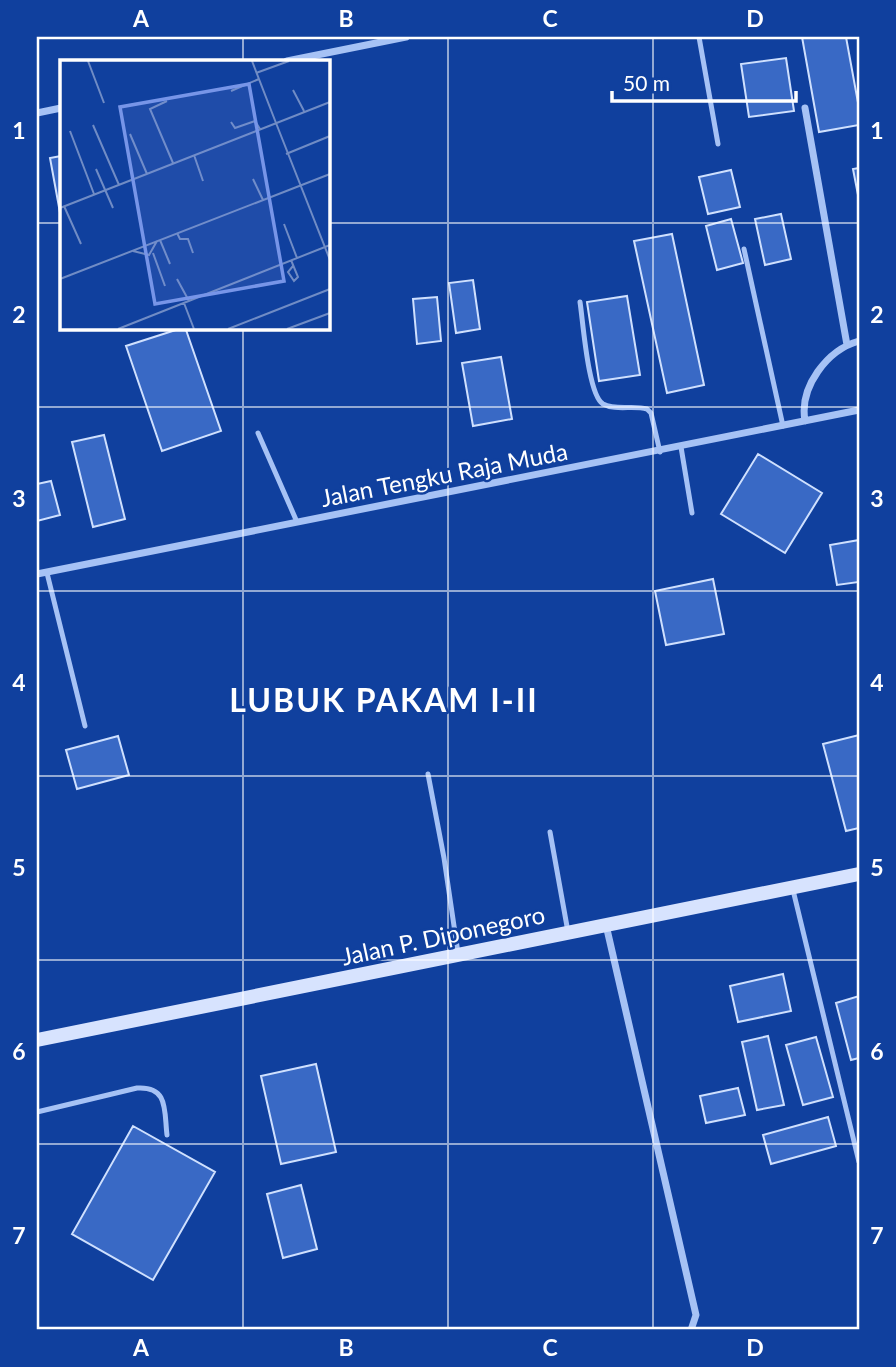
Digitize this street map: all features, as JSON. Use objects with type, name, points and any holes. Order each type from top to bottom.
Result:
[{"type":"main road","name":"Jalan P. Diponegoro","points":[[37,1040],[859,874]]},
{"type":"street","points":[[292,60],[406,37]]},
{"type":"street","points":[[37,113],[60,108]]},
{"type":"street","points":[[805,108],[847,345]]},
{"type":"street","points":[[805,421],[804,402],[812,382],[830,359],[847,345],[859,341]]},
{"type":"street","name":"Jalan Tengku Raja Muda","points":[[37,574],[660,452],[859,410]]},
{"type":"street","points":[[606,925],[695,1315],[691,1330]]},
{"type":"lane","points":[[699,37],[718,144]]},
{"type":"lane","points":[[744,249],[783,425]]},
{"type":"lane","points":[[580,302],[592,381],[598,400],[606,405],[647,409],[651,413],[660,452]]},
{"type":"lane","points":[[258,433],[297,523]]},
{"type":"lane","points":[[681,447],[692,513]]},
{"type":"lane","points":[[47,573],[85,726]]},
{"type":"lane","points":[[428,775],[444,858],[458,956]]},
{"type":"lane","points":[[550,832],[568,932]]},
{"type":"lane","points":[[792,887],[859,1162]]},
{"type":"lane","points":[[37,1112],[137,1088],[153,1088],[160,1093],[163,1102],[167,1135]]},
{"type":"building","points":[[802,37],[846,37],[859,108],[859,125],[819,132]]},
{"type":"building","points":[[786,58],[794,111],[749,117],[741,64]]},
{"type":"building","points":[[60,156],[60,213],[50,158]]},
{"type":"building","points":[[859,168],[859,200],[853,169]]},
{"type":"building","points":[[731,170],[740,207],[708,214],[699,177]]},
{"type":"building","points":[[781,214],[791,259],[765,265],[755,219]]},
{"type":"building","points":[[731,219],[743,263],[717,270],[706,226]]},
{"type":"building","points":[[672,234],[704,385],[667,393],[634,241]]},
{"type":"building","points":[[473,280],[480,329],[456,333],[449,283]]},
{"type":"building","points":[[627,296],[640,375],[599,381],[587,302]]},
{"type":"building","points":[[437,297],[441,341],[417,344],[413,299]]},
{"type":"building","points":[[186,329],[221,431],[162,451],[126,346]]},
{"type":"building","points":[[501,357],[512,419],[473,426],[462,363]]},
{"type":"building","points":[[104,435],[125,519],[93,527],[72,442]]},
{"type":"building","points":[[758,454],[822,493],[785,553],[721,514]]},
{"type":"building","points":[[51,481],[60,515],[37,521],[37,484]]},
{"type":"building","points":[[859,540],[859,582],[837,585],[830,545]]},
{"type":"building","points":[[713,579],[724,634],[666,645],[655,591]]},
{"type":"building","points":[[859,735],[859,828],[846,831],[823,744]]},
{"type":"building","points":[[118,736],[129,775],[77,789],[66,750]]},
{"type":"building","points":[[783,974],[791,1011],[738,1022],[730,986]]},
{"type":"building","points":[[859,996],[859,1058],[851,1060],[836,1003]]},
{"type":"building","points":[[768,1036],[784,1105],[757,1110],[742,1042]]},
{"type":"building","points":[[816,1037],[833,1097],[803,1105],[786,1045]]},
{"type":"building","points":[[316,1064],[336,1152],[281,1164],[261,1076]]},
{"type":"building","points":[[738,1088],[745,1115],[706,1123],[700,1096]]},
{"type":"building","points":[[828,1117],[836,1146],[771,1164],[763,1135]]},
{"type":"building","points":[[133,1126],[215,1172],[153,1280],[72,1234]]},
{"type":"building","points":[[301,1185],[317,1249],[283,1258],[267,1194]]},
{"type":"district","name":"LUBUK PAKAM I-II","points":[[384,699]]}]
